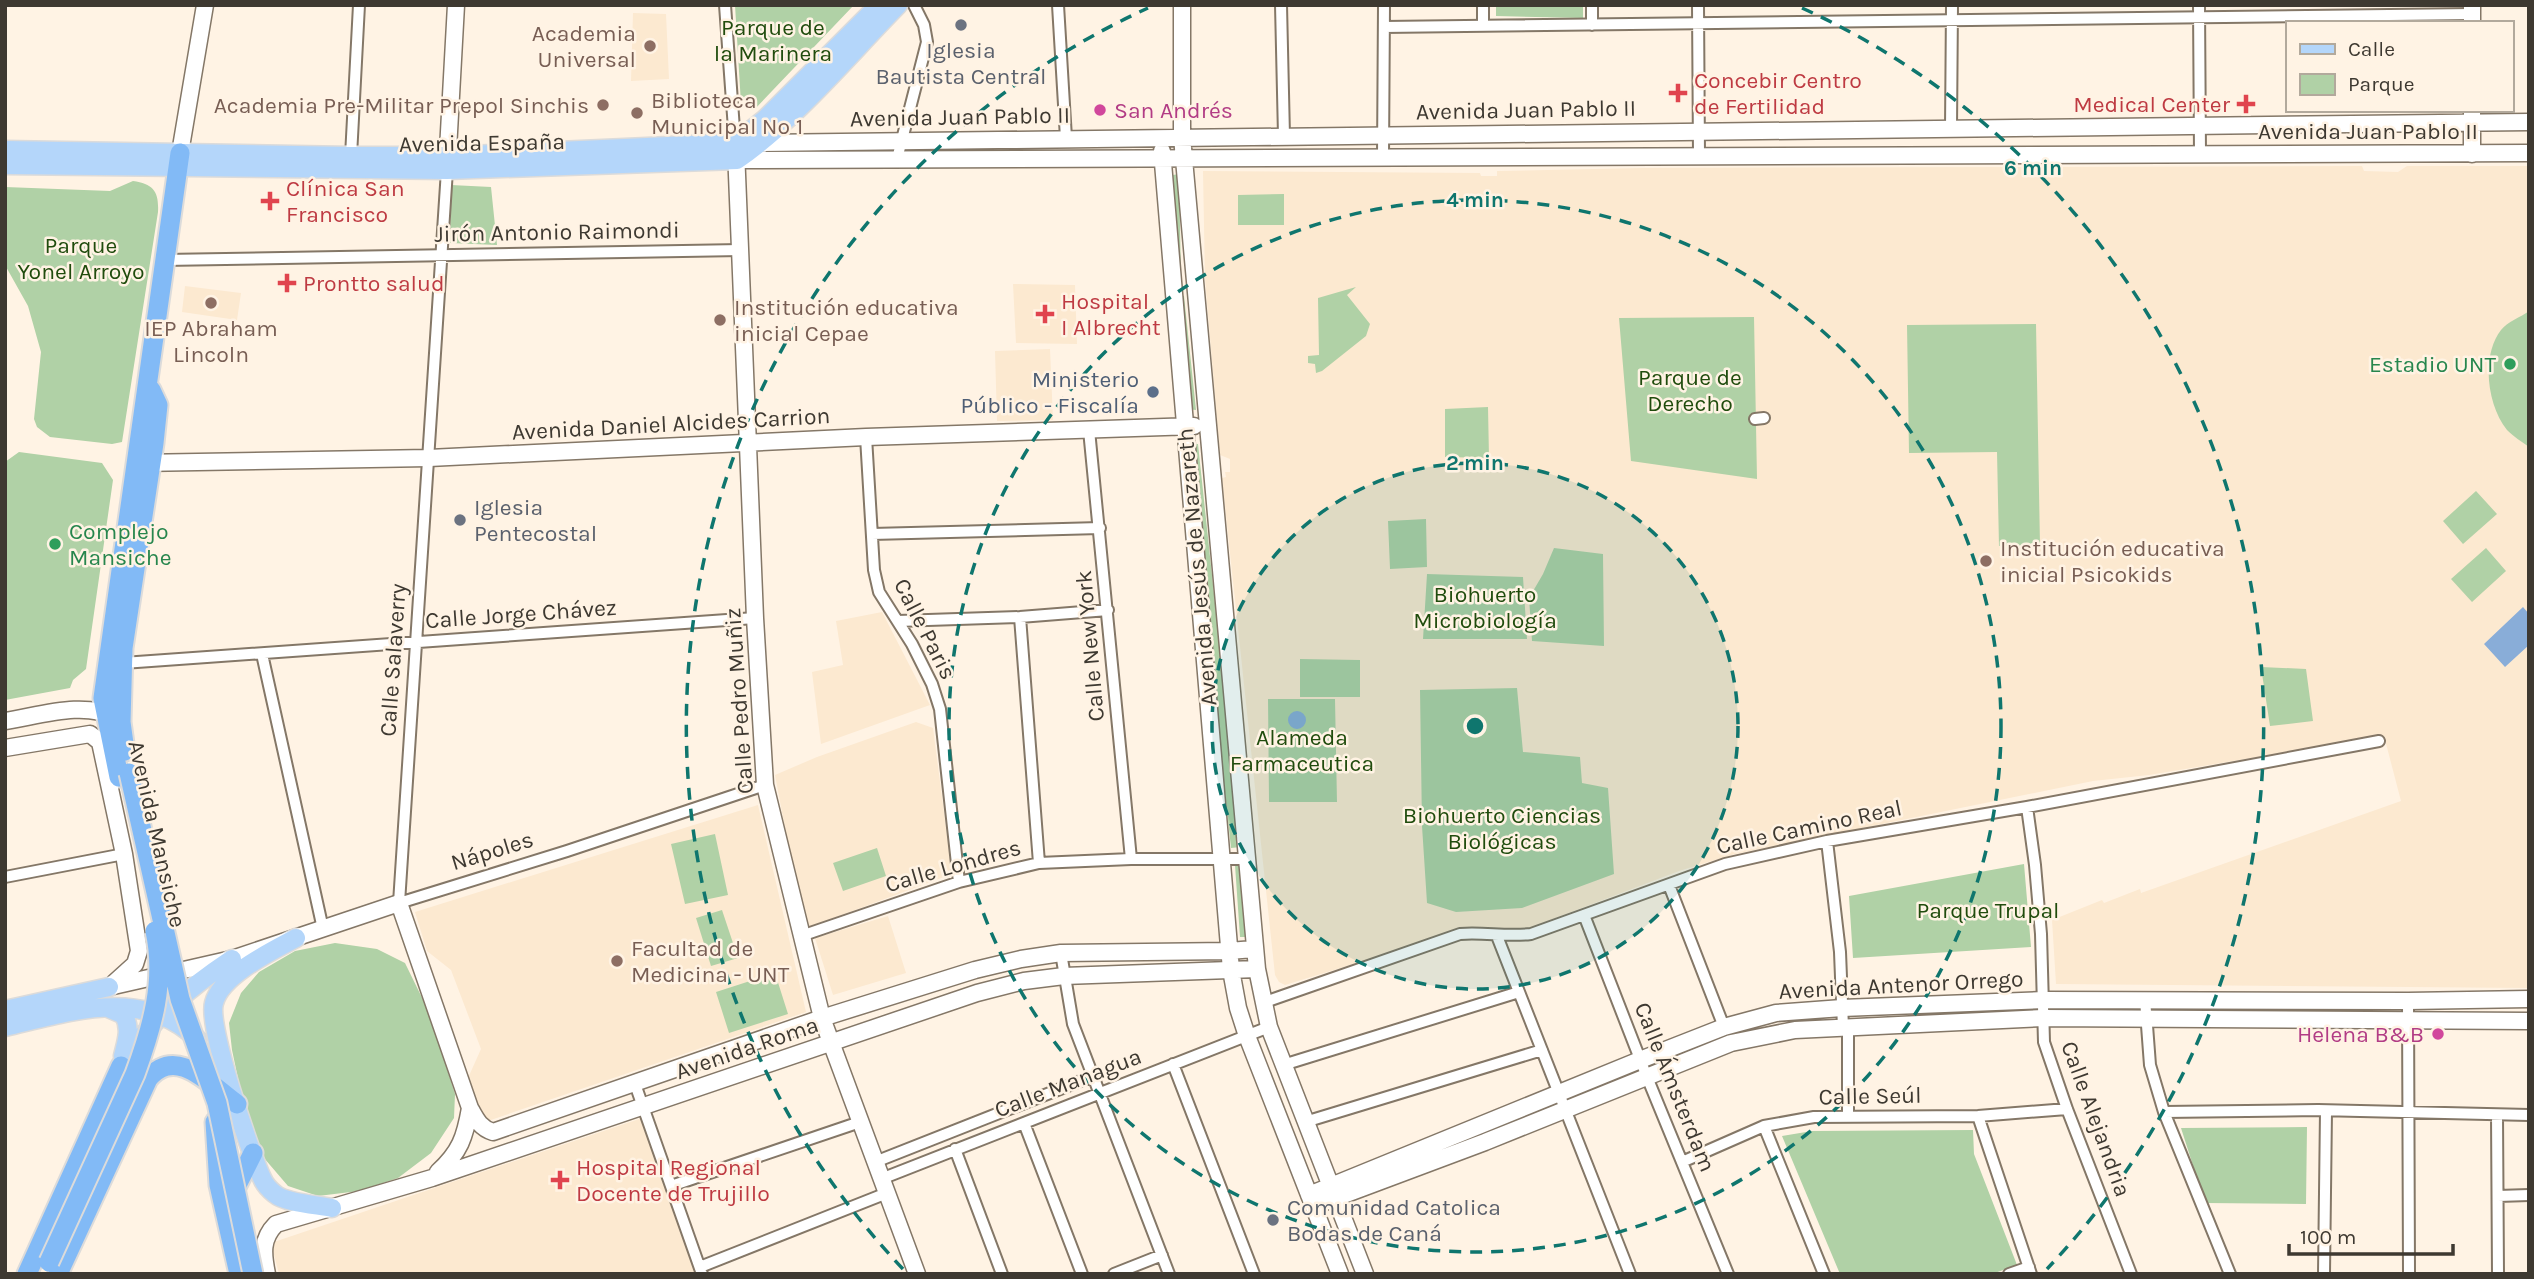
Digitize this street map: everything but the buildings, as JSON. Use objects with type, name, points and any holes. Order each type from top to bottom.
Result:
[{"type":"highway","name":"Avenida Mansiche","points":[[50,1270],[135,1074],[155,1013],[159,986],[156,939],[113,717],[103,698],[144,463],[158,405],[148,385],[179,160]]},
{"type":"highway","name":"Avenida Mansiche","points":[[113,717],[123,663],[144,463]]},
{"type":"highway","name":"Avenida Mansiche","points":[[124,775],[180,999],[217,1103],[253,1274]]},
{"type":"highway","points":[[50,1270],[148,1079],[161,1068],[176,1065],[202,1075],[208,1083],[237,1104]]},
{"type":"highway","points":[[27,1274],[121,1066]]},
{"type":"highway","points":[[208,1083],[213,1103],[219,1185],[239,1274]]},
{"type":"highway","points":[[226,1222],[231,1196],[253,1153]]},
{"type":"main road","points":[[179,160],[205,5]]},
{"type":"main road","points":[[447,163],[456,5]]},
{"type":"main road","points":[[736,151],[879,5]]},
{"type":"main road","points":[[736,151],[761,143],[898,5]]},
{"type":"main road","name":"Avenida Jesús de Nazareth","points":[[1182,5],[1182,137],[1257,970],[1269,1027],[1365,1274]]},
{"type":"main road","points":[[2472,116],[2472,154]]},
{"type":"main road","name":"Avenida Juan Pablo II","points":[[761,143],[2200,126],[2472,116],[2529,122]]},
{"type":"main road","points":[[1951,128],[1953,155]]},
{"type":"main road","name":"Avenida Jesús de Nazareth","points":[[1161,137],[1231,970],[1238,1008],[1247,1036],[1340,1274]]},
{"type":"main road","points":[[953,159],[954,140]]},
{"type":"main road","name":"Avenida España","points":[[5,150],[179,160],[447,163],[736,151]]},
{"type":"main road","name":"Avenida Juan Pablo II","points":[[736,151],[897,159],[2529,153]]},
{"type":"main road","name":"Calle Pedro Muñiz","points":[[736,151],[755,618],[765,785],[822,1018],[917,1274]]},
{"type":"main road","name":"Avenida España","points":[[5,165],[351,156],[447,163]]},
{"type":"main road","name":"Avenida Daniel Alcides Carrion","points":[[144,463],[429,458],[866,437],[1207,425]]},
{"type":"main road","points":[[5,721],[73,710],[113,717]]},
{"type":"main road","name":"Avenida Mansiche","points":[[5,748],[90,734],[96,736],[102,746],[124,854],[139,951],[135,964],[109,987]]},
{"type":"main road","name":"Nápoles","points":[[109,987],[232,959],[399,903]]},
{"type":"main road","name":"Calle Salaverry","points":[[399,903],[470,1108],[478,1123],[493,1132]]},
{"type":"main road","points":[[296,939],[237,974],[222,988],[214,1003],[213,1021],[224,1066],[262,1180],[276,1196],[332,1208]]},
{"type":"main road","name":"Avenida Roma","points":[[493,1132],[822,1018],[1021,958],[1061,953],[1254,949]]},
{"type":"main road","points":[[121,1066],[134,1045],[160,1014],[181,995],[232,959]]},
{"type":"main road","name":"Avenida Roma","points":[[267,1274],[263,1248],[266,1234],[276,1224],[432,1178],[977,993],[1024,981],[1064,976],[1257,970]]},
{"type":"main road","points":[[5,1010],[109,987]]},
{"type":"main road","name":"Avenida Antenor Orrego","points":[[1311,1201],[1480,1125],[1640,1060],[1724,1027],[1776,1013],[1842,1007],[2044,1000],[2529,999]]},
{"type":"main road","points":[[5,1027],[102,1007],[121,1006],[160,1014],[193,1034],[224,1066]]},
{"type":"main road","points":[[102,1007],[124,1015],[128,1023],[129,1031],[121,1066]]},
{"type":"main road","name":"Avenida Antenor Orrego","points":[[1333,1192],[1485,1142],[1731,1043],[1795,1030],[2043,1018],[2529,1021]]},
{"type":"main road","points":[[432,1178],[453,1159],[466,1135],[470,1108]]},
{"type":"main road","points":[[1480,1125],[1485,1142]]},
{"type":"main road","points":[[1332,1254],[1354,1246]]},
{"type":"street","points":[[351,156],[359,5]]},
{"type":"street","points":[[725,5],[736,151]]},
{"type":"street","points":[[897,159],[926,42],[924,25],[914,5]]},
{"type":"street","points":[[1058,5],[1066,138]]},
{"type":"street","points":[[1281,5],[1284,136]]},
{"type":"street","points":[[1383,158],[1384,5]]},
{"type":"street","points":[[1483,5],[1483,26]]},
{"type":"street","points":[[1592,5],[1592,25]]},
{"type":"street","points":[[1699,5],[1699,156]]},
{"type":"street","points":[[1951,128],[1952,5]]},
{"type":"street","points":[[2199,5],[2200,155]]},
{"type":"street","points":[[1384,27],[2472,14]]},
{"type":"street","name":"Calle Salaverry","points":[[399,903],[418,643],[447,163]]},
{"type":"street","name":"Jirón Antonio Raimondi","points":[[164,260],[741,250]]},
{"type":"street","name":"Calle New York","points":[[1089,430],[1131,859]]},
{"type":"street","name":"Calle Paris","points":[[866,437],[874,570],[879,592],[932,684],[940,709],[959,882]]},
{"type":"street","points":[[872,534],[1100,528]]},
{"type":"street","points":[[898,621],[1020,617],[1108,610]]},
{"type":"street","points":[[1020,617],[1040,863]]},
{"type":"street","name":"Calle Jorge Chávez","points":[[123,663],[755,618]]},
{"type":"street","points":[[262,654],[323,929]]},
{"type":"street","name":"Calle Camino Real","points":[[1262,1003],[1460,934],[1531,934],[1725,864],[1828,841],[2379,741]]},
{"type":"street","name":"Nápoles","points":[[399,903],[765,785]]},
{"type":"street","name":"Calle Alejandria","points":[[2027,807],[2035,864],[2045,1042],[2067,1109],[2131,1274]]},
{"type":"street","points":[[1828,841],[1840,952],[1848,1117]]},
{"type":"street","points":[[5,877],[124,854]]},
{"type":"street","name":"Calle Londres","points":[[802,936],[959,882],[1040,863],[1131,859],[1247,859]]},
{"type":"street","points":[[1669,885],[1724,1027]]},
{"type":"street","name":"Calle Ámsterdam","points":[[1584,915],[1728,1274]]},
{"type":"street","points":[[1497,936],[1630,1274]]},
{"type":"street","points":[[1061,953],[1073,1024],[1168,1274]]},
{"type":"street","points":[[1283,1065],[1519,992]]},
{"type":"street","points":[[2145,999],[2150,1065],[2164,1112],[2230,1274]]},
{"type":"street","points":[[2408,1001],[2409,1274]]},
{"type":"street","name":"Calle Managua","points":[[701,1270],[884,1186],[955,1149],[1269,1027]]},
{"type":"street","points":[[1305,1122],[1542,1050]]},
{"type":"street","points":[[1173,1064],[1254,1274]]},
{"type":"street","name":"Calle Managua","points":[[875,1162],[1093,1076]]},
{"type":"street","points":[[635,1084],[701,1270]]},
{"type":"street","name":"Calle Seúl","points":[[1682,1162],[1764,1126],[1814,1117],[1978,1116],[2067,1109]]},
{"type":"street","points":[[2164,1112],[2326,1111],[2529,1115]]},
{"type":"street","points":[[2324,1274],[2326,1111]]},
{"type":"street","points":[[2497,1115],[2498,1274]]},
{"type":"street","points":[[1978,1116],[2030,1270],[2009,1274]]},
{"type":"street","points":[[671,1186],[860,1122]]},
{"type":"street","points":[[1024,1123],[1082,1274]]},
{"type":"street","points":[[1764,1126],[1824,1274]]},
{"type":"street","points":[[955,1149],[1002,1274]]},
{"type":"street","points":[[2498,1196],[2529,1195]]},
{"type":"street","points":[[1114,1274],[1161,1255]]},
{"type":"shaded area","name":"Academia Universal","points":[[633,13],[666,14],[669,79],[631,81]]},
{"type":"shaded area","points":[[2362,166],[2364,171],[2398,172],[2407,166],[2529,166],[2529,988],[2056,984],[2052,920],[2102,900],[2104,903],[2140,889],[2141,893],[2401,801],[2384,736],[2149,775],[2093,781],[1735,854],[1679,871],[1519,932],[1471,928],[1285,985],[1279,982],[1275,975],[1222,478],[1226,477],[1225,472],[1230,472],[1230,459],[1220,455],[1205,279],[1203,171],[1480,173],[1481,176],[1497,176],[1497,171],[1643,168]]},
{"type":"shaded area","name":"Hospital I Albrecht","points":[[1013,284],[1075,285],[1077,344],[1016,343]]},
{"type":"shaded area","name":"IEP Abraham Lincoln","points":[[185,286],[241,293],[237,320],[182,312]]},
{"type":"shaded area","points":[[1050,349],[1053,420],[997,421],[995,351]]},
{"type":"shaded area","points":[[882,612],[930,705],[821,744],[812,672],[843,665],[836,621]]},
{"type":"shaded area","points":[[916,722],[933,728],[952,874],[804,929],[775,775]]},
{"type":"shaded area","name":"Facultad de Medicina - UNT","points":[[758,805],[806,1012],[485,1122],[468,1078],[481,1049],[451,970],[427,951],[415,912]]},
{"type":"shaded area","points":[[888,916],[906,973],[833,995],[815,938]]},
{"type":"shaded area","name":"Hospital Regional Docente de Trujillo","points":[[642,1118],[696,1274],[279,1274],[271,1243]]},
{"type":"green space","name":"Parque de la Marinera","points":[[735,5],[854,5],[754,110],[741,104]]},
{"type":"green space","points":[[1496,5],[1583,5],[1583,18],[1496,16]]},
{"type":"green space","points":[[1179,174],[1181,277],[1174,277],[1173,175]]},
{"type":"green space","name":"Parque Yonel Arroyo","points":[[133,181],[146,184],[154,190],[158,212],[122,442],[112,444],[50,437],[37,427],[34,419],[41,352],[28,306],[5,265],[5,187],[110,191]]},
{"type":"green space","points":[[451,185],[491,187],[497,245],[450,243]]},
{"type":"green space","points":[[1284,194],[1284,225],[1238,225],[1238,195]]},
{"type":"green space","points":[[1356,287],[1347,295],[1370,324],[1366,336],[1316,373],[1315,364],[1308,363],[1308,356],[1319,355],[1318,298]]},
{"type":"green space","points":[[1176,295],[1184,296],[1196,410],[1187,409]]},
{"type":"green space","name":"Estadio UNT","points":[[2529,311],[2529,447],[2507,430],[2500,420],[2491,394],[2489,366],[2495,341],[2501,330]]},
{"type":"green space","name":"Parque de Derecho","points":[[1754,317],[1757,479],[1631,461],[1619,318]]},
{"type":"green space","points":[[2036,324],[2040,546],[1999,546],[1997,452],[1909,453],[1907,325]]},
{"type":"green space","points":[[1488,407],[1489,458],[1445,457],[1445,409]]},
{"type":"green space","points":[[1188,444],[1198,444],[1241,847],[1231,848]]},
{"type":"green space","name":"Complejo Mansiche","points":[[19,452],[102,463],[113,480],[86,669],[73,680],[70,688],[5,700],[5,462]]},
{"type":"green space","points":[[2476,491],[2497,514],[2463,544],[2443,521]]},
{"type":"green space","points":[[1426,519],[1427,567],[1390,569],[1388,521]]},
{"type":"green space","points":[[1554,548],[1603,554],[1604,646],[1532,641],[1529,598]]},
{"type":"green space","points":[[2486,548],[2506,571],[2472,602],[2451,579]]},
{"type":"green space","name":"Biohuerto Microbiología","points":[[1427,574],[1523,577],[1527,639],[1423,639]]},
{"type":"green space","points":[[1300,659],[1360,660],[1360,697],[1300,697]]},
{"type":"green space","points":[[2261,667],[2306,669],[2313,721],[2270,726]]},
{"type":"green space","name":"Biohuerto Ciencias Biológicas","points":[[1517,688],[1523,752],[1580,757],[1582,783],[1608,788],[1614,874],[1522,908],[1456,912],[1427,903],[1422,826],[1420,690]]},
{"type":"green space","name":"Alameda Farmaceutica","points":[[1268,699],[1335,699],[1337,802],[1269,802]]},
{"type":"green space","points":[[715,834],[728,895],[685,904],[671,844]]},
{"type":"green space","points":[[877,848],[886,876],[843,891],[833,863]]},
{"type":"green space","name":"Parque Trupal","points":[[2024,864],[2031,947],[1853,958],[1849,896]]},
{"type":"green space","points":[[1235,865],[1243,865],[1247,937],[1240,937]]},
{"type":"green space","points":[[722,910],[738,958],[711,966],[696,918]]},
{"type":"green space","points":[[335,943],[377,949],[405,963],[428,1010],[455,1094],[454,1118],[431,1153],[398,1178],[359,1191],[318,1196],[288,1186],[258,1151],[243,1102],[229,1023],[241,993],[259,972],[295,951]]},
{"type":"green space","points":[[775,973],[788,1014],[729,1033],[716,992]]},
{"type":"green space","points":[[2307,1127],[2306,1204],[2205,1203],[2181,1128]]},
{"type":"green space","points":[[1973,1130],[1974,1154],[2017,1265],[1992,1274],[1840,1274],[1782,1136],[1812,1131]]},
{"type":"water","points":[[2523,607],[2529,614],[2529,645],[2505,667],[2484,644]]},
{"type":"water","points":[[1297,711],[1303,714],[1306,720],[1303,726],[1297,729],[1291,726],[1288,720],[1291,714]]},
{"type":"place","name":"Iglesia Bautista Central","points":[[961,25]]},
{"type":"place","name":"Academia Universal","points":[[650,46]]},
{"type":"place","name":"Concebir Centro de Fertilidad","points":[[1678,93]]},
{"type":"place","name":"Medical Center","points":[[2246,104]]},
{"type":"place","name":"Academia Pre-Militar Prepol Sinchis","points":[[603,105]]},
{"type":"place","name":"San Andrés","points":[[1100,110]]},
{"type":"place","name":"Biblioteca Municipal No 1","points":[[637,113]]},
{"type":"place","name":"Clínica San Francisco","points":[[270,201]]},
{"type":"place","name":"Prontto salud","points":[[287,283]]},
{"type":"place","name":"IEP Abraham Lincoln","points":[[211,303]]},
{"type":"place","name":"Hospital I Albrecht","points":[[1045,314]]},
{"type":"place","name":"Institución educativa inicial Cepae","points":[[720,320]]},
{"type":"place","name":"Estadio UNT","points":[[2510,364]]},
{"type":"place","name":"Ministerio Público - Fiscalía","points":[[1153,392]]},
{"type":"place","name":"Iglesia Pentecostal","points":[[460,520]]},
{"type":"place","name":"Complejo Mansiche","points":[[55,544]]},
{"type":"place","name":"Institución educativa inicial Psicokids","points":[[1986,561]]},
{"type":"place","name":"Facultad de Medicina - UNT","points":[[617,961]]},
{"type":"place","name":"Helena B&B","points":[[2438,1034]]},
{"type":"place","name":"Hospital Regional Docente de Trujillo","points":[[560,1180]]},
{"type":"place","name":"Comunidad Catolica Bodas de Caná","points":[[1273,1220]]}]
